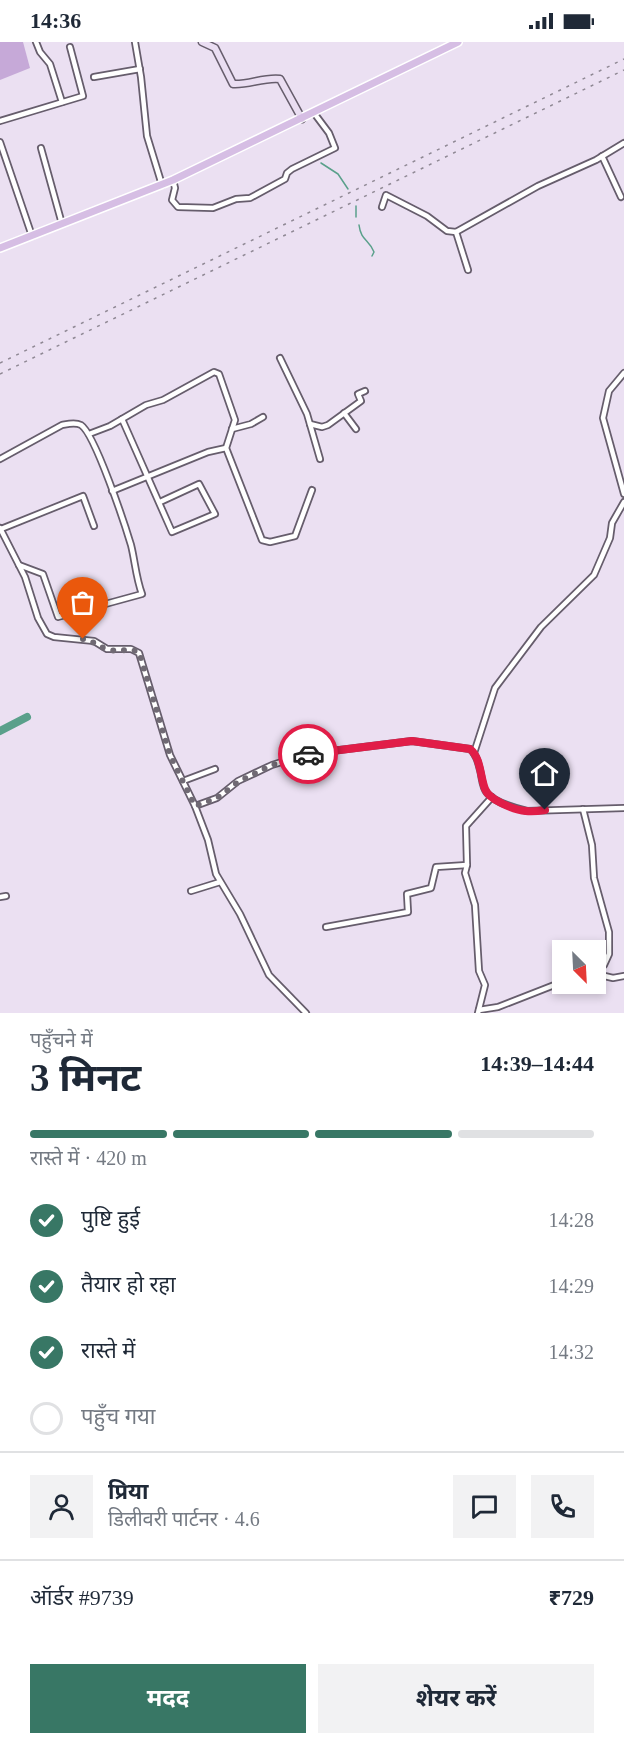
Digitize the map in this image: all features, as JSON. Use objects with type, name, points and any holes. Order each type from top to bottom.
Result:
[{"type":"main road","points":[[0,248],[162,185],[458,42]]},
{"type":"street","points":[[36,42],[40,52],[50,64],[62,102]]},
{"type":"street","points":[[135,42],[147,136],[162,185]]},
{"type":"street","points":[[202,42],[215,48],[233,84],[244,85],[273,78],[280,79],[302,119]]},
{"type":"street","points":[[0,121],[83,96],[70,47]]},
{"type":"street","points":[[94,77],[140,69]]},
{"type":"street","points":[[173,180],[175,188],[172,200],[178,207],[213,208],[236,199],[257,195],[285,179],[287,173],[292,169],[335,148],[329,133],[314,113]]},
{"type":"street","points":[[0,142],[32,236]]},
{"type":"street","points":[[394,201],[406,204],[447,231],[456,232],[538,186],[624,143]]},
{"type":"street","points":[[41,148],[62,224]]},
{"type":"street","points":[[602,156],[621,197]]},
{"type":"street","points":[[456,232],[468,270]]},
{"type":"street","points":[[280,358],[310,424],[320,459]]},
{"type":"street","points":[[89,434],[146,405],[163,400],[214,372],[219,374],[235,420],[226,448],[262,540],[270,542],[296,536],[312,490]]},
{"type":"street","points":[[624,373],[609,391],[603,418],[624,494]]},
{"type":"street","points":[[310,424],[322,427],[361,400],[358,394],[365,391]]},
{"type":"street","points":[[344,413],[356,429]]},
{"type":"street","points":[[232,429],[251,424],[263,417]]},
{"type":"street","points":[[122,419],[172,532],[214,514],[199,484],[160,502]]},
{"type":"street","points":[[0,459],[62,425],[72,423],[81,426],[89,434],[112,491],[130,544],[142,594],[58,617],[43,574],[19,566]]},
{"type":"street","points":[[112,491],[208,452],[226,448]]},
{"type":"street","points":[[616,469],[624,470]]},
{"type":"street","points":[[94,526],[83,496],[1,531],[25,577],[38,618],[47,634],[54,637],[94,641],[107,649],[130,649],[139,652],[170,755],[195,806],[208,840],[216,874],[240,914],[269,975],[306,1013]]},
{"type":"street","points":[[474,753],[495,688],[541,627],[594,574],[610,538],[612,523],[624,502]]},
{"type":"street","points":[[195,806],[217,798],[238,782],[272,765],[307,754],[412,741],[470,749],[474,753],[485,792],[517,809],[527,811],[624,808]]},
{"type":"street","points":[[183,781],[215,769]]},
{"type":"street","points":[[492,797],[466,826],[467,865],[465,873],[475,905],[479,971],[485,985],[478,1011],[498,1007],[552,986]]},
{"type":"street","points":[[583,809],[591,845],[594,878],[609,932],[609,954],[606,961]]},
{"type":"street","points":[[326,927],[408,912],[407,894],[431,888],[436,867],[467,865]]},
{"type":"street","points":[[191,891],[220,882]]},
{"type":"street","points":[[606,976],[624,976]]},
{"type":"shaded area","points":[[0,42],[23,42],[30,68],[0,80]]},
{"type":"waterway","points":[[321,163],[338,174],[348,189]]},
{"type":"waterway","points":[[356,206],[356,217]]},
{"type":"waterway","points":[[359,225],[361,234],[374,252],[372,256]]},
{"type":"waterway","points":[[0,731],[27,717]]},
{"type":"railway","points":[[0,363],[624,59]]},
{"type":"railway","points":[[0,374],[624,70]]},
{"type":"way so far","points":[[83,639],[94,641],[107,649],[130,649],[139,652],[170,755],[195,806],[217,798],[238,782],[272,765],[308,754]]},
{"type":"route","points":[[308,754],[412,741],[470,749],[478,762],[485,792],[517,809],[545,810]]}]
